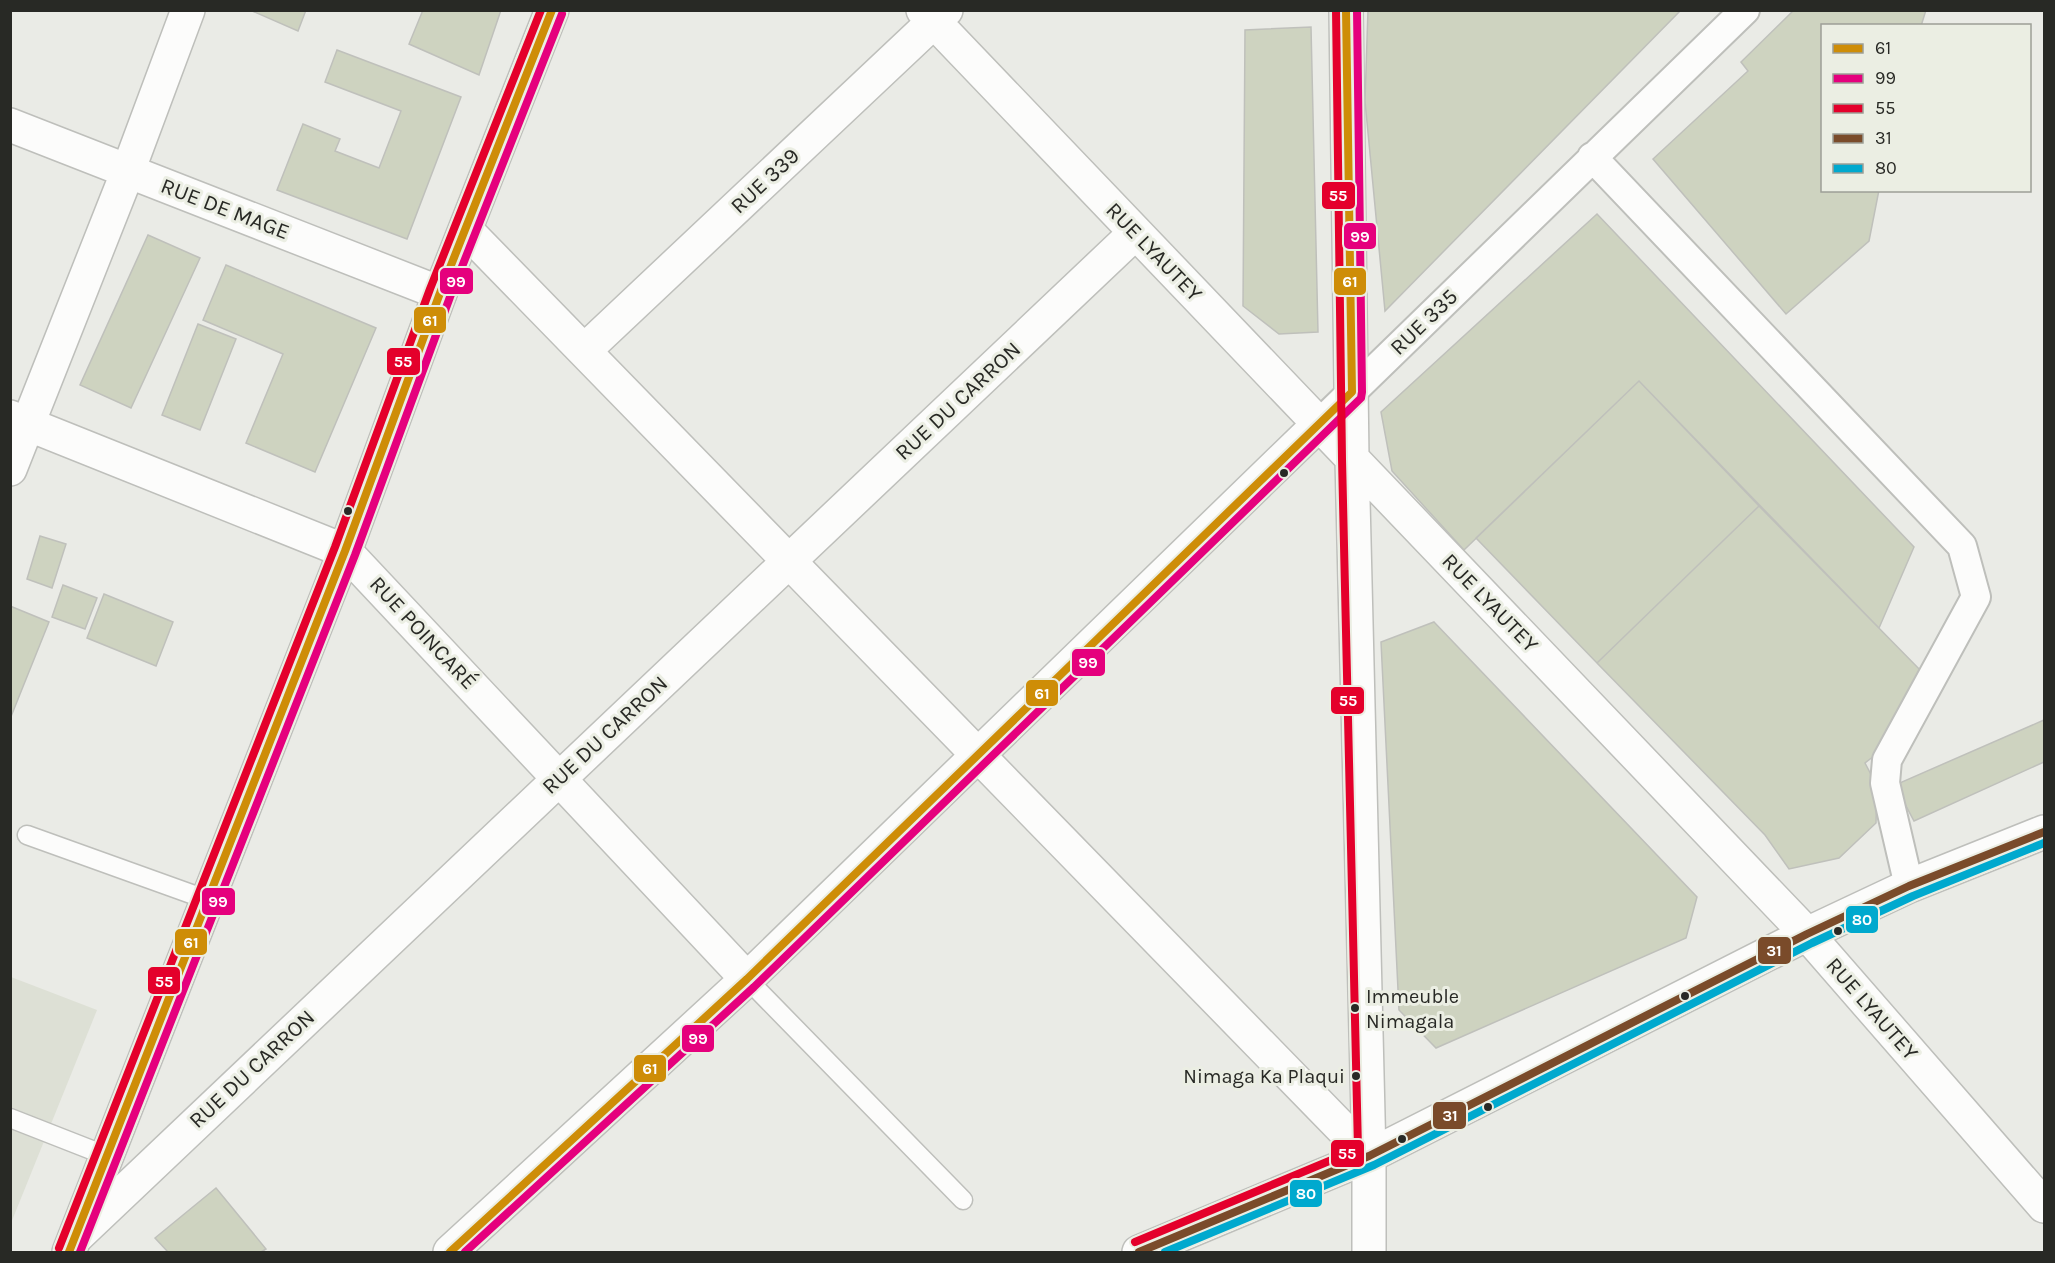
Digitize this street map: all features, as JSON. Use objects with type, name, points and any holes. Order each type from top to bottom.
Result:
[{"type":"street","points":[[10,468],[20,420],[128,171],[188,10]]},
{"type":"street","points":[[72,1245],[345,550],[440,293],[552,10]]},
{"type":"street","points":[[1346,10],[1352,459],[1369,1156],[1369,1252]]},
{"type":"street","name":"RUE 335","points":[[455,1251],[747,979],[1745,10]]},
{"type":"street","name":"RUE LYAUTEY","points":[[934,14],[1136,233],[1806,934],[2044,1206]]},
{"type":"street","name":"RUE 339","points":[[584,351],[934,14]]},
{"type":"street","name":"RUE DE MAGE","points":[[10,125],[440,293]]},
{"type":"street","points":[[1592,157],[1962,546],[1976,597],[1887,760],[1885,783],[1909,886]]},
{"type":"street","points":[[466,230],[1369,1156]]},
{"type":"street","name":"RUE DU CARRON","points":[[72,1245],[1136,233]]},
{"type":"street","name":"RUE POINCARÉ","points":[[20,420],[345,550],[747,979]]},
{"type":"street","points":[[1139,1252],[1369,1156],[1806,934],[1909,886],[2044,832]]},
{"type":"lane","points":[[27,835],[208,900]]},
{"type":"lane","points":[[747,979],[963,1200]]},
{"type":"lane","points":[[10,1118],[107,1156]]},
{"type":"shaded area","points":[[11,977],[97,1010],[11,1223]]},
{"type":"building","points":[[250,10],[306,10],[298,31]]},
{"type":"building","points":[[423,10],[501,10],[479,75],[409,44]]},
{"type":"building","points":[[1368,10],[1681,10],[1385,311],[1365,101]]},
{"type":"building","points":[[1794,10],[1926,10],[1922,24],[1821,24],[1821,192],[1879,192],[1869,241],[1786,314],[1653,159],[1748,71],[1741,62]]},
{"type":"building","points":[[1311,27],[1318,332],[1279,334],[1243,306],[1245,30]]},
{"type":"building","points":[[337,50],[461,97],[407,239],[277,190],[303,124],[340,139],[335,151],[379,168],[401,111],[325,82]]},
{"type":"building","points":[[1597,214],[1914,547],[1879,628],[1639,381],[1464,550],[1392,471],[1381,412]]},
{"type":"building","points":[[148,235],[200,258],[131,408],[80,385]]},
{"type":"building","points":[[226,265],[376,328],[315,472],[246,443],[283,354],[203,320]]},
{"type":"building","points":[[198,324],[236,339],[200,430],[162,415]]},
{"type":"building","points":[[1639,381],[1759,506],[1597,663],[1476,538]]},
{"type":"building","points":[[1759,506],[1929,679],[1883,749],[1865,763],[1877,786],[1876,823],[1839,858],[1789,869],[1765,835],[1597,663]]},
{"type":"building","points":[[40,536],[66,544],[52,588],[27,579]]},
{"type":"building","points":[[63,585],[97,598],[85,629],[52,617]]},
{"type":"building","points":[[104,594],[173,622],[156,666],[87,638]]},
{"type":"building","points":[[10,606],[49,622],[10,719]]},
{"type":"building","points":[[1434,622],[1697,897],[1686,938],[1436,1048],[1399,1010],[1381,642]]},
{"type":"building","points":[[2044,720],[2044,762],[1914,821],[1895,785]]},
{"type":"building","points":[[216,1188],[266,1249],[261,1252],[168,1252],[155,1238]]},
{"type":"transit line","name":"55","points":[[59,1248],[335,547],[430,289],[541,10]]},
{"type":"transit line","name":"61","points":[[69,1252],[345,551],[440,293],[552,10]]},
{"type":"transit line","name":"55","points":[[1135,1242],[1358,1149],[1342,459],[1336,10]]},
{"type":"transit line","name":"61","points":[[450,1252],[747,979],[1352,392],[1346,10]]},
{"type":"transit line","name":"99","points":[[465,1252],[754,987],[1361,398],[1357,10]]},
{"type":"transit line","name":"99","points":[[80,1252],[355,555],[450,297],[562,14]]},
{"type":"transit line","name":"31","points":[[1139,1252],[1369,1156],[1807,934],[1909,886],[2044,832]]},
{"type":"transit line","name":"80","points":[[1165,1252],[1374,1165],[1812,943],[1913,896],[2044,843]]},
{"type":"place","name":"Immeuble Nimagala","points":[[1355,1008]]},
{"type":"place","name":"Nimaga Ka Plaqui","points":[[1356,1076]]}]
